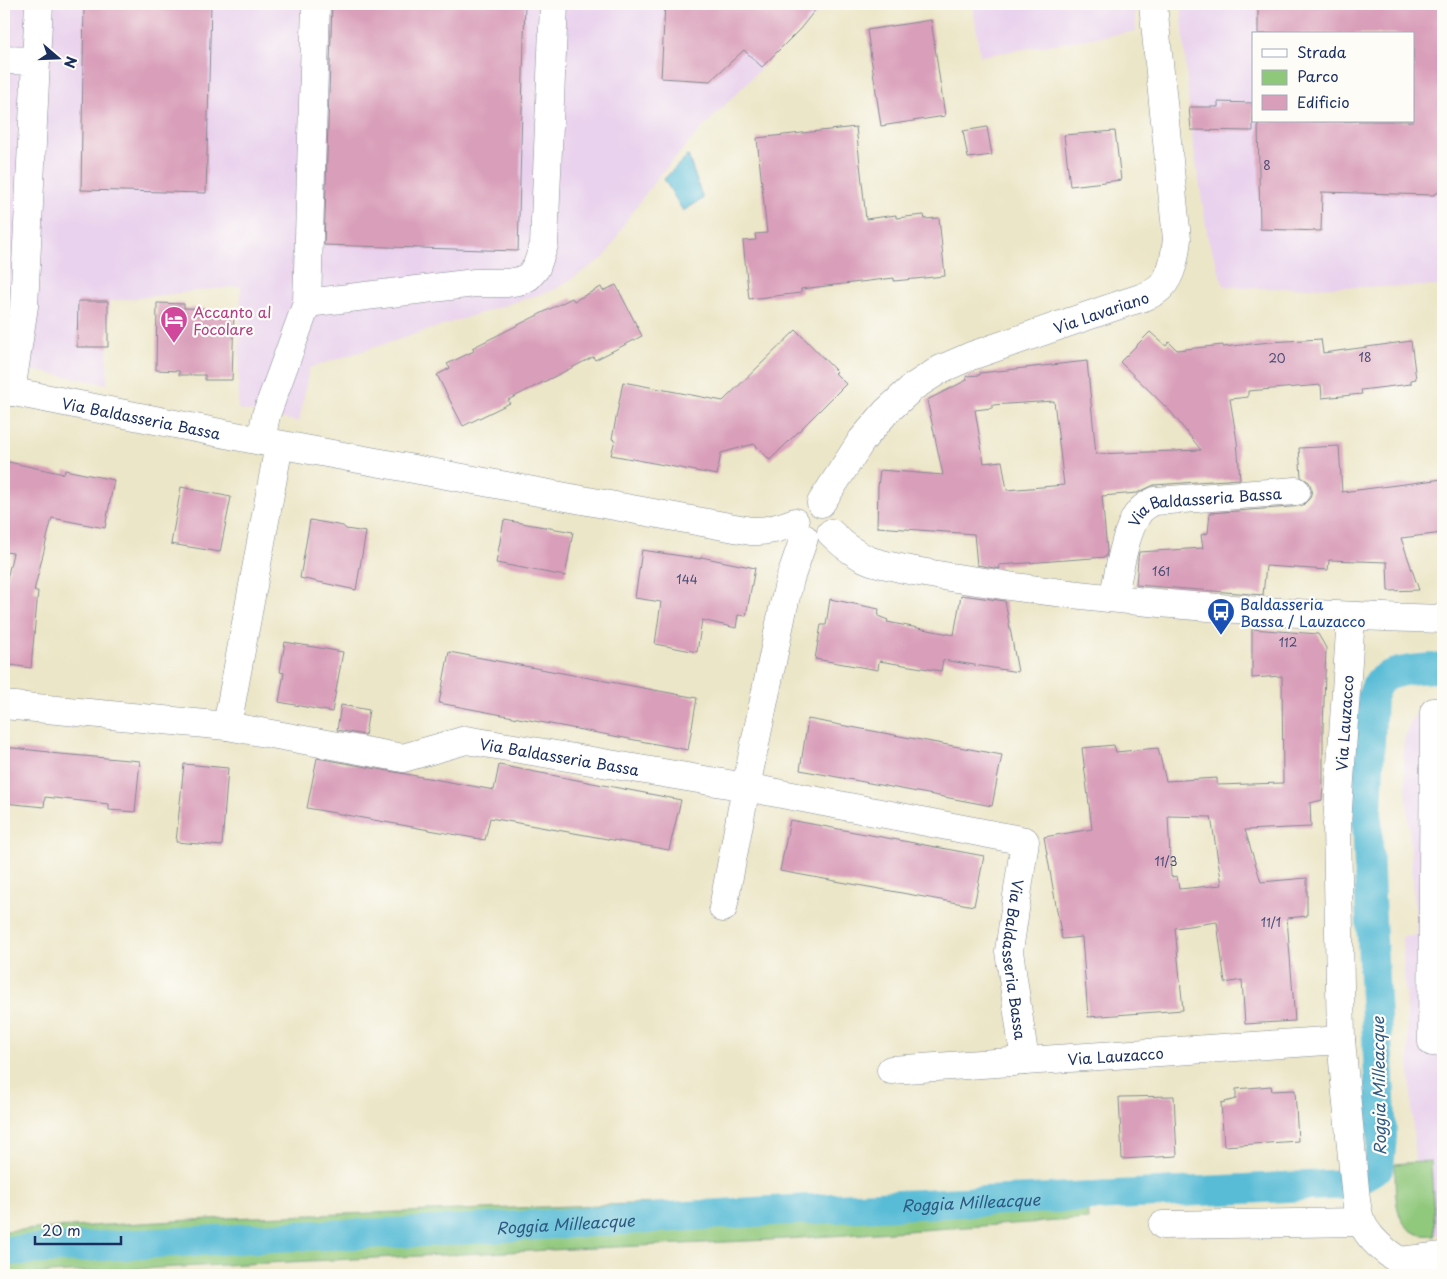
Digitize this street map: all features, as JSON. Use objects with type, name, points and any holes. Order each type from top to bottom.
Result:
[{"type":"street","points":[[7,391],[36,61],[39,4]]},
{"type":"street","points":[[226,726],[270,443],[266,415],[307,302],[316,4]]},
{"type":"street","points":[[307,302],[475,283],[507,283],[528,277],[536,268],[544,245],[554,4]]},
{"type":"street","name":"Via Lavariano","points":[[821,503],[862,440],[886,412],[913,387],[941,369],[971,356],[1147,295],[1160,287],[1169,274],[1175,258],[1177,239],[1153,4]]},
{"type":"street","points":[[4,60],[36,61]]},
{"type":"street","name":"Via Baldasseria Bassa","points":[[7,391],[270,443],[751,531],[799,530],[812,541],[818,541],[831,533]]},
{"type":"street","name":"Via Baldasseria Bassa","points":[[1113,598],[1123,553],[1132,525],[1137,515],[1148,504],[1155,501],[1296,491]]},
{"type":"street","points":[[723,908],[746,787],[790,579],[799,530],[796,516],[800,508],[807,504],[813,502],[821,503],[828,507],[833,514],[834,520],[831,533],[856,554],[872,562],[926,574],[1039,590],[1199,607],[1351,617],[1443,619]]},
{"type":"street","name":"Via Lauzacco","points":[[1351,617],[1337,824],[1341,1040],[1352,1162],[1359,1211]]},
{"type":"street","name":"Via Baldasseria Bassa","points":[[4,705],[226,726],[404,758],[466,740],[746,787],[1025,840],[1008,951],[1025,1061]]},
{"type":"street","points":[[1443,712],[1434,712],[1432,1042],[1443,1041]]},
{"type":"street","name":"Via Lauzacco","points":[[891,1070],[1341,1040]]},
{"type":"street","points":[[1163,1225],[1359,1211],[1374,1239],[1387,1253],[1424,1275]]},
{"type":"street","points":[[1399,1261],[1443,1256]]},
{"type":"shaded area","points":[[4,4],[828,4],[762,67],[658,177],[627,219],[605,257],[556,289],[309,368],[299,422],[238,409],[241,286],[109,301],[107,384],[4,365]]},
{"type":"shaded area","points":[[973,4],[1134,4],[1136,31],[980,56]]},
{"type":"shaded area","points":[[1181,4],[1443,4],[1443,286],[1257,288],[1224,286],[1208,239],[1191,130]]},
{"type":"shaded area","points":[[1443,701],[1443,1234],[1435,1235],[1431,1161],[1415,1162],[1402,937],[1417,935],[1403,747],[1410,722],[1417,712],[1426,705]]},
{"type":"green space","points":[[1431,1161],[1435,1235],[1423,1235],[1405,1225],[1400,1217],[1397,1207],[1395,1164]]},
{"type":"green space","points":[[1086,1187],[1088,1219],[769,1240],[4,1275],[4,1231],[228,1218]]},
{"type":"water","points":[[688,155],[703,199],[683,211],[664,179]]},
{"type":"building","points":[[84,4],[211,4],[206,193],[81,190]]},
{"type":"building","points":[[332,4],[525,4],[518,251],[324,245]]},
{"type":"building","points":[[665,4],[820,4],[800,29],[762,67],[744,50],[710,81],[661,78]]},
{"type":"building","points":[[1258,4],[1443,4],[1443,189],[1434,195],[1322,192],[1321,231],[1260,229],[1258,122],[1414,122],[1414,32],[1258,32]]},
{"type":"building","points":[[931,20],[945,116],[881,126],[867,30]]},
{"type":"building","points":[[1218,102],[1252,103],[1253,131],[1191,130],[1189,107],[1218,107]]},
{"type":"building","points":[[856,127],[866,219],[896,215],[896,218],[924,215],[925,219],[939,218],[945,276],[894,281],[894,278],[801,289],[801,293],[749,299],[743,241],[756,240],[755,234],[767,233],[757,138]]},
{"type":"building","points":[[987,127],[992,155],[968,158],[963,131]]},
{"type":"building","points":[[1115,131],[1121,180],[1070,186],[1064,135]]},
{"type":"building","points":[[616,285],[642,336],[595,360],[593,357],[508,400],[510,403],[463,426],[437,375],[450,368],[447,364],[474,351],[472,348],[572,298],[574,301],[601,287],[603,291]]},
{"type":"building","points":[[78,301],[108,301],[108,347],[77,347]]},
{"type":"building","points":[[157,303],[184,304],[184,308],[209,309],[209,313],[234,313],[232,380],[205,380],[205,375],[179,375],[179,371],[156,370]]},
{"type":"building","points":[[796,330],[837,372],[835,373],[846,384],[770,460],[754,444],[721,453],[717,475],[611,455],[615,440],[612,439],[623,382],[723,401]]},
{"type":"building","points":[[1150,332],[1166,346],[1169,342],[1177,350],[1321,339],[1323,353],[1411,341],[1416,379],[1411,380],[1411,384],[1361,390],[1362,394],[1322,398],[1321,385],[1248,391],[1248,397],[1230,399],[1237,441],[1240,479],[1154,485],[1137,493],[1102,496],[1106,557],[999,565],[1000,569],[977,565],[974,534],[877,527],[880,470],[943,475],[927,400],[967,380],[966,376],[1087,361],[1096,454],[1201,450],[1170,411],[1120,362]],"holes":[[[1054,401],[1064,485],[1007,490],[1002,461],[984,463],[975,410],[992,408],[992,405]]]},
{"type":"building","points":[[1339,446],[1342,492],[1443,479],[1443,533],[1401,538],[1419,590],[1388,591],[1387,562],[1329,560],[1328,570],[1266,566],[1263,595],[1136,585],[1139,552],[1203,548],[1201,535],[1208,533],[1210,513],[1303,506],[1310,498],[1312,490],[1309,482],[1301,477],[1299,448]]},
{"type":"building","points":[[4,461],[64,474],[65,470],[114,480],[105,528],[52,518],[34,591],[38,591],[31,668],[4,664],[4,592],[13,553],[4,552]]},
{"type":"building","points":[[181,487],[231,497],[220,552],[171,544]]},
{"type":"building","points":[[310,520],[366,532],[356,590],[300,578]]},
{"type":"building","points":[[504,520],[573,532],[565,576],[496,563]]},
{"type":"building","points":[[642,550],[701,559],[701,557],[755,568],[746,616],[738,615],[736,628],[702,620],[697,652],[655,644],[661,602],[635,598]]},
{"type":"building","points":[[961,595],[1005,601],[1018,672],[943,660],[941,671],[879,661],[878,670],[815,659],[821,625],[826,625],[830,599],[879,609],[878,616],[888,620],[887,622],[954,635]]},
{"type":"building","points":[[1252,629],[1318,634],[1326,648],[1322,800],[1310,803],[1311,827],[1245,830],[1261,882],[1307,878],[1307,916],[1287,918],[1295,1021],[1245,1024],[1242,980],[1225,983],[1217,922],[1175,928],[1183,1010],[1088,1017],[1082,937],[1062,939],[1044,837],[1092,829],[1082,748],[1114,745],[1116,752],[1158,748],[1166,781],[1217,778],[1217,785],[1283,783],[1282,676],[1252,678]],"holes":[[[1168,816],[1211,817],[1222,885],[1179,889],[1177,876],[1171,877]]]},
{"type":"building","points":[[285,642],[343,652],[332,712],[279,702],[284,673],[280,672]]},
{"type":"building","points":[[449,652],[697,698],[688,750],[439,703]]},
{"type":"building","points":[[341,705],[369,710],[365,735],[337,730]]},
{"type":"building","points":[[808,719],[1002,755],[992,806],[800,770]]},
{"type":"building","points":[[4,747],[140,761],[135,812],[109,810],[109,804],[45,797],[44,807],[4,803]]},
{"type":"building","points":[[317,758],[494,790],[499,765],[681,800],[669,850],[490,818],[485,840],[307,808]]},
{"type":"building","points":[[184,764],[228,768],[222,846],[176,842]]},
{"type":"building","points":[[790,820],[984,856],[974,906],[780,871]]},
{"type":"building","points":[[1271,1086],[1272,1091],[1295,1090],[1298,1141],[1224,1146],[1221,1103],[1236,1099],[1236,1089]]},
{"type":"building","points":[[1174,1096],[1177,1156],[1122,1159],[1119,1097]]},
{"type":"waterway","name":"Roggia Milleacque","points":[[4,1251],[295,1236],[421,1232],[771,1211],[1350,1184],[1379,1167],[1382,1137],[1367,812],[1372,696],[1379,682],[1391,674],[1409,670],[1443,668]]},
{"type":"place","name":"Accanto al Focolare","points":[[174,344]]},
{"type":"place","name":"Baldasseria Bassa / Lauzacco","points":[[1221,636]]}]
